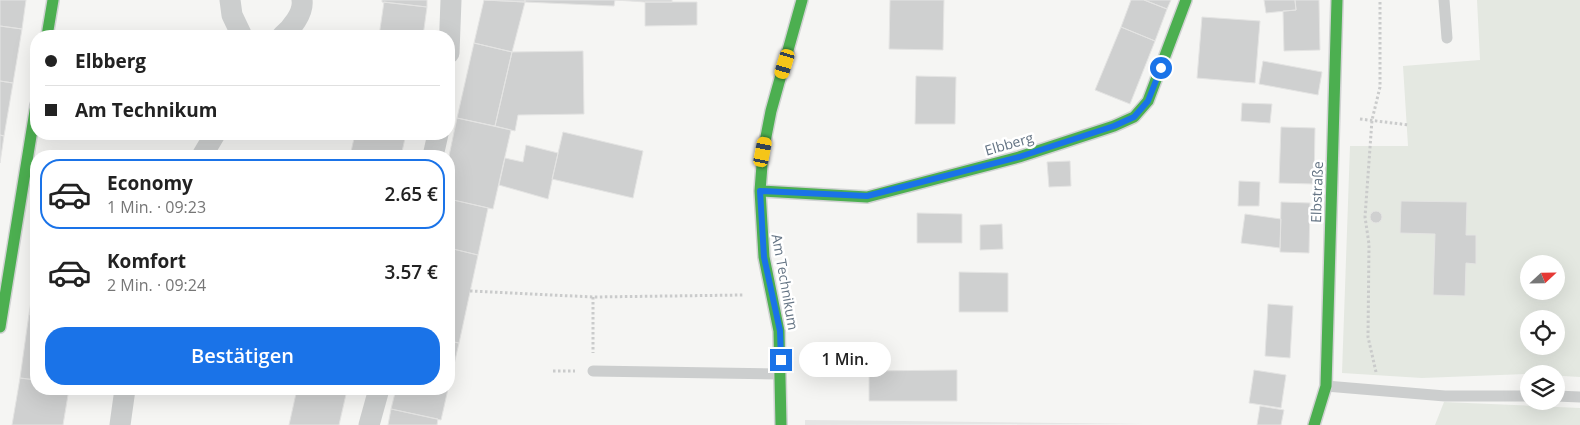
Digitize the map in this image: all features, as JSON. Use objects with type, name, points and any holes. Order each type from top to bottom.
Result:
[{"type":"street","points":[[49,30],[53,0]]},
{"type":"street","points":[[230,0],[232,15],[239,30]]},
{"type":"street","points":[[289,30],[303,5],[302,0]]},
{"type":"street","points":[[450,30],[451,0]]},
{"type":"street","name":"Am Technikum","points":[[782,425],[780,331],[764,257],[760,191],[763,152],[771,111],[802,0]]},
{"type":"street","name":"Elbberg","points":[[760,191],[867,196],[1019,157],[1114,126],[1134,117],[1148,101],[1186,0]]},
{"type":"street","name":"Elbstraße","points":[[1314,425],[1326,386],[1337,0]]},
{"type":"street","points":[[0,328],[30,140]]},
{"type":"street","points":[[120,425],[124,395]]},
{"type":"street","points":[[369,425],[376,395]]},
{"type":"lane","points":[[1444,0],[1447,38]]},
{"type":"lane","points":[[593,371],[782,374]]},
{"type":"lane","points":[[1326,386],[1445,396],[1520,396]]},
{"type":"lane","points":[[1565,396],[1580,396]]},
{"type":"path","points":[[1380,0],[1380,87],[1372,120],[1365,217],[1369,244],[1368,337],[1380,390]]},
{"type":"path","points":[[1334,116],[1409,125]]},
{"type":"path","points":[[470,292],[593,297],[771,293]]},
{"type":"path","points":[[553,371],[593,371],[593,297]]},
{"type":"shaded area","points":[[1477,0],[1580,0],[1580,377],[1565,376],[1565,365],[1520,365],[1520,374],[1422,378],[1342,373],[1350,146],[1408,146],[1403,66],[1480,60]]},
{"type":"shaded area","points":[[1444,402],[1520,405],[1520,410],[1580,408],[1580,425],[1435,425]]},
{"type":"shaded area","points":[[805,420],[903,421],[1145,424],[805,425]]},
{"type":"building","points":[[0,0],[26,0],[22,29],[0,26]]},
{"type":"building","points":[[382,0],[427,0],[427,7],[382,2]]},
{"type":"building","points":[[484,0],[525,2],[512,52],[474,43]]},
{"type":"building","points":[[485,0],[525,0],[525,2]]},
{"type":"building","points":[[525,0],[615,0],[614,6],[525,2]]},
{"type":"building","points":[[615,0],[672,0],[672,2],[645,2]]},
{"type":"building","points":[[890,0],[944,0],[943,50],[889,49]]},
{"type":"building","points":[[1131,0],[1144,0],[1167,9],[1155,41],[1121,27]]},
{"type":"building","points":[[1144,0],[1171,0],[1167,9]]},
{"type":"building","points":[[1264,0],[1295,0],[1296,10],[1266,13]]},
{"type":"building","points":[[1295,0],[1319,0],[1320,50],[1284,51],[1283,11],[1296,10]]},
{"type":"building","points":[[384,2],[427,7],[424,30],[380,30]]},
{"type":"building","points":[[645,2],[697,2],[697,25],[645,26]]},
{"type":"building","points":[[1202,17],[1260,21],[1255,83],[1197,78]]},
{"type":"building","points":[[0,26],[22,29],[13,83],[0,81]]},
{"type":"building","points":[[1121,27],[1155,41],[1130,104],[1095,90]]},
{"type":"building","points":[[474,43],[512,52],[495,126],[457,118]]},
{"type":"building","points":[[583,51],[584,114],[518,115],[515,131],[495,126],[512,52]]},
{"type":"building","points":[[1263,61],[1322,72],[1318,95],[1259,84]]},
{"type":"building","points":[[916,76],[956,77],[955,124],[915,124]]},
{"type":"building","points":[[0,81],[13,83],[4,136],[0,135]]},
{"type":"building","points":[[1242,103],[1272,104],[1270,123],[1241,121]]},
{"type":"building","points":[[457,118],[511,130],[493,209],[455,200],[455,150],[450,150],[452,140],[455,140]]},
{"type":"building","points":[[1281,127],[1315,128],[1314,184],[1279,183]]},
{"type":"building","points":[[563,132],[643,151],[633,198],[552,179]]},
{"type":"building","points":[[0,135],[4,136],[0,163]]},
{"type":"building","points":[[354,140],[405,140],[402,150],[351,150]]},
{"type":"building","points":[[526,145],[558,153],[548,199],[499,185],[505,158],[523,162]]},
{"type":"building","points":[[1070,161],[1071,186],[1049,187],[1047,162]]},
{"type":"building","points":[[1239,181],[1260,182],[1259,206],[1238,206]]},
{"type":"building","points":[[455,200],[488,208],[478,255],[455,249]]},
{"type":"building","points":[[1401,201],[1467,202],[1466,235],[1476,235],[1476,264],[1466,263],[1465,296],[1433,295],[1435,234],[1400,233]]},
{"type":"building","points":[[1281,202],[1310,203],[1309,253],[1280,252]]},
{"type":"building","points":[[1374,211],[1378,211],[1382,217],[1378,223],[1374,223],[1370,219],[1370,215]]},
{"type":"building","points":[[917,213],[962,214],[962,243],[917,243]]},
{"type":"building","points":[[1245,214],[1281,219],[1280,248],[1241,243]]},
{"type":"building","points":[[1002,224],[1003,249],[980,250],[980,225]]},
{"type":"building","points":[[455,249],[478,255],[459,343],[455,342]]},
{"type":"building","points":[[959,272],[1008,273],[1008,312],[959,312]]},
{"type":"building","points":[[1268,304],[1293,306],[1290,358],[1265,356]]},
{"type":"building","points":[[29,314],[30,314],[30,379],[20,378]]},
{"type":"building","points":[[455,342],[459,343],[455,360]]},
{"type":"building","points":[[957,370],[957,401],[869,401],[869,371]]},
{"type":"building","points":[[1254,370],[1286,375],[1281,408],[1249,403]]},
{"type":"building","points":[[20,378],[30,379],[30,395],[68,395],[63,425],[12,425]]},
{"type":"building","points":[[296,395],[346,395],[339,425],[289,425]]},
{"type":"building","points":[[394,395],[447,395],[441,420],[391,409]]},
{"type":"building","points":[[1260,406],[1284,410],[1281,425],[1257,425]]},
{"type":"building","points":[[391,409],[438,419],[437,425],[388,425]]},
{"type":"traffic: fast","points":[[48,30],[53,0]]},
{"type":"traffic: fast","points":[[781,425],[779,331],[764,257],[760,191],[763,152],[771,111],[802,0]]},
{"type":"traffic: fast","points":[[760,191],[867,197],[1019,157],[1114,126],[1134,117],[1148,101],[1186,0]]},
{"type":"traffic: fast","points":[[1314,425],[1326,386],[1337,0]]},
{"type":"traffic: fast","points":[[0,327],[30,140]]},
{"type":"route","points":[[781,360],[780,331],[764,257],[760,221],[760,191],[867,196],[1019,157],[1114,126],[1134,117],[1148,101],[1161,68]]}]
